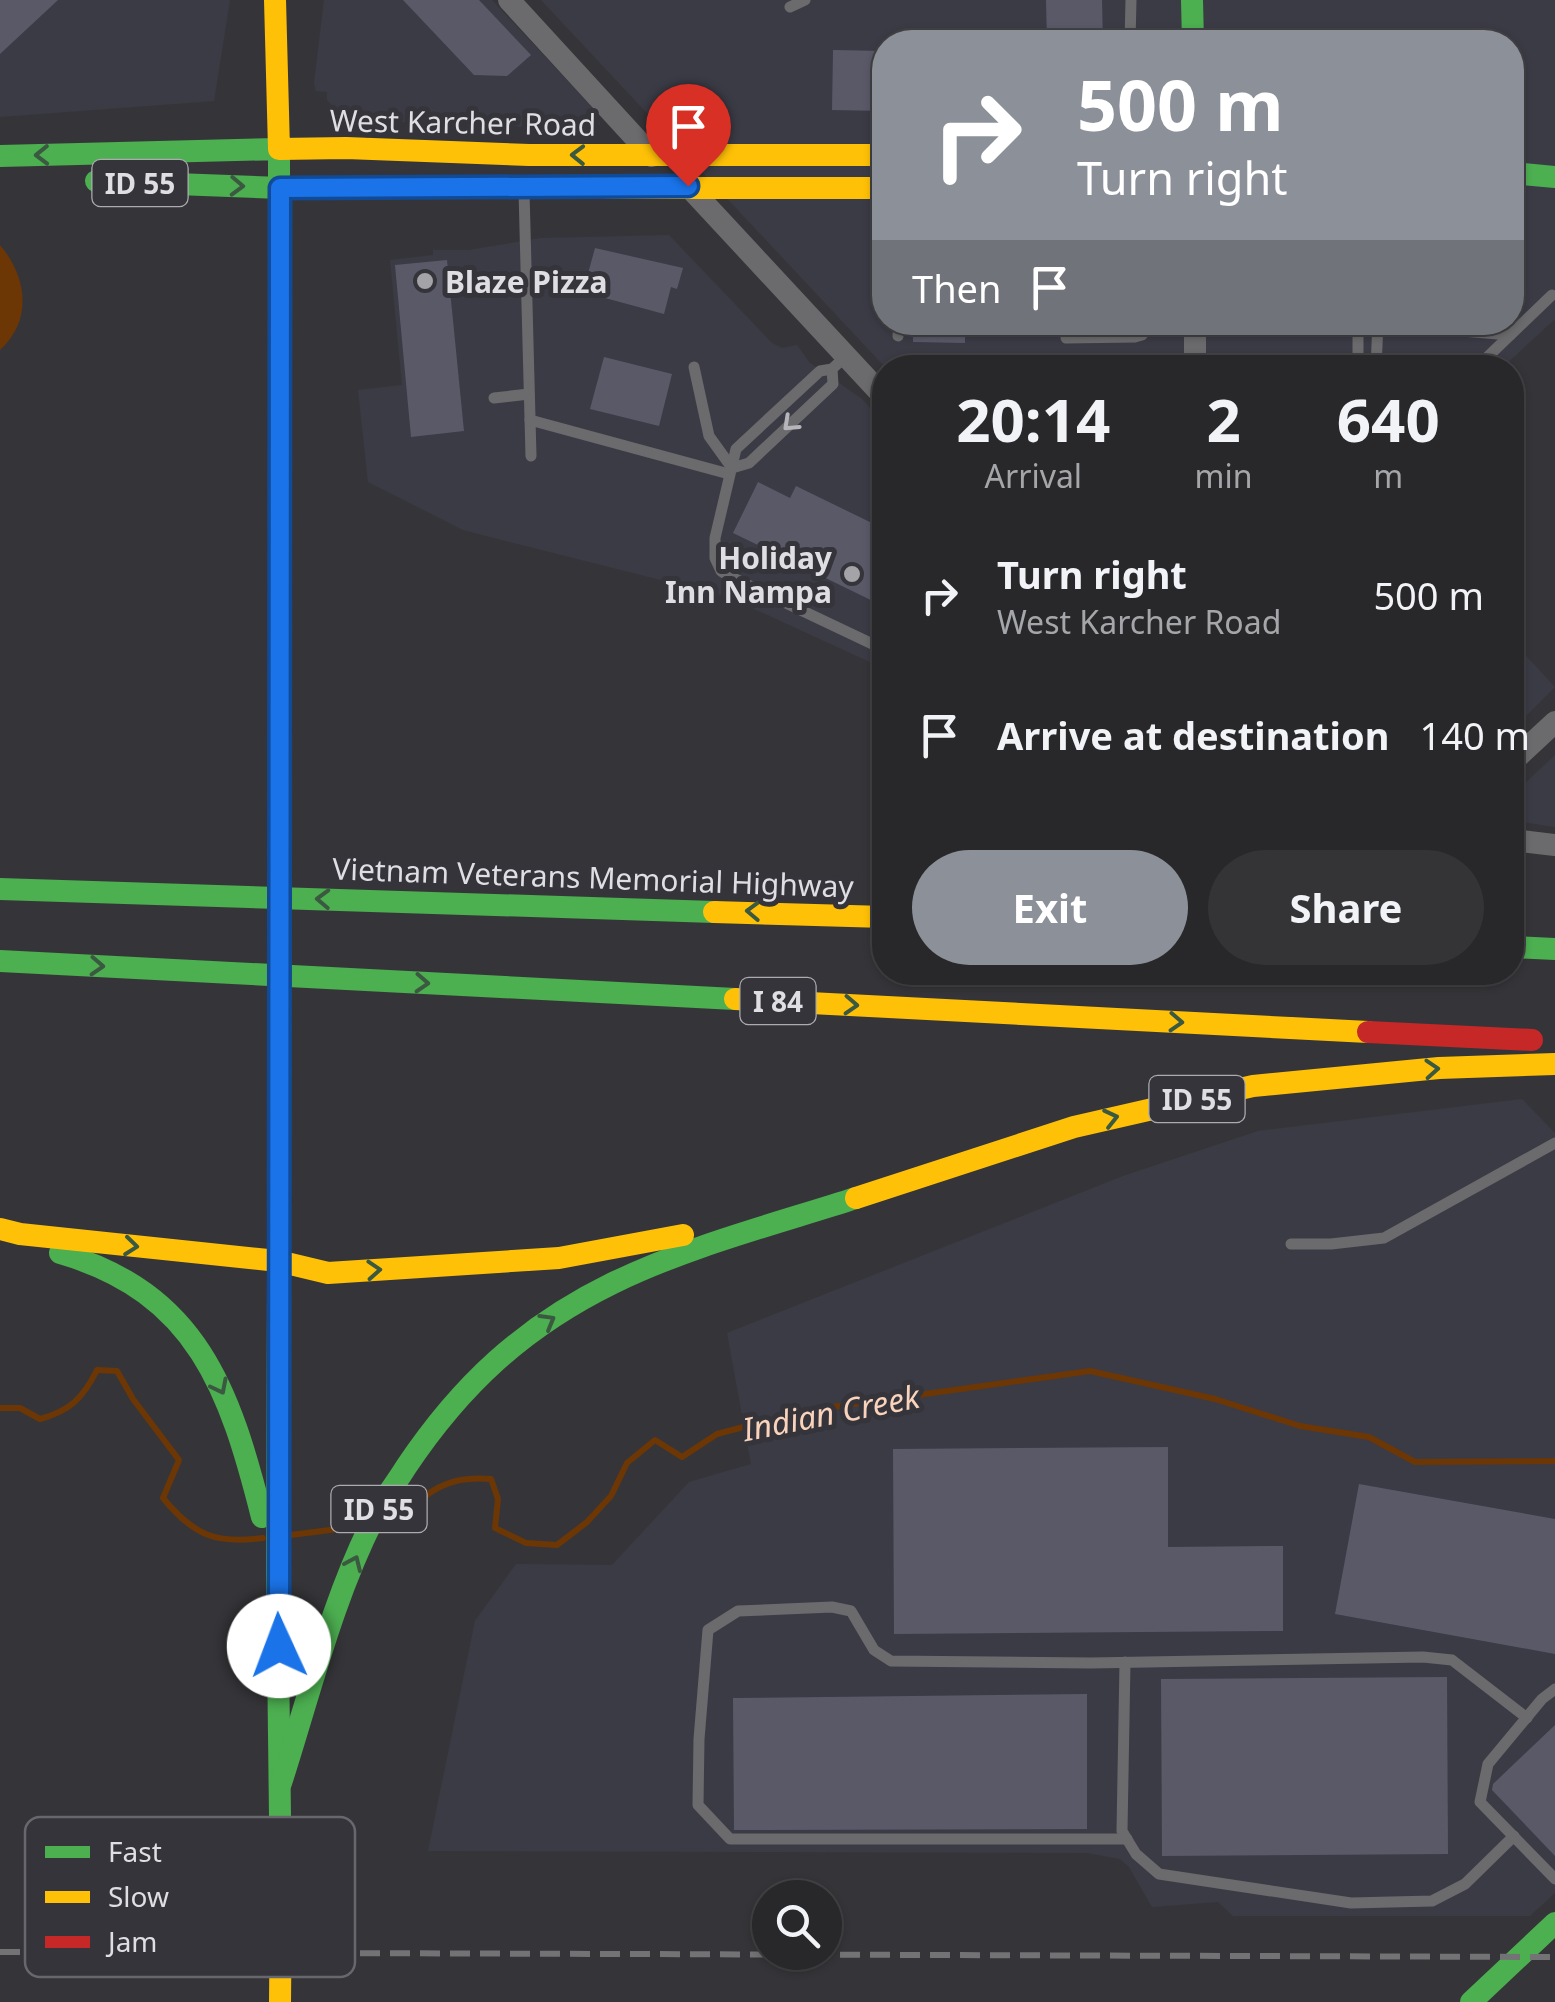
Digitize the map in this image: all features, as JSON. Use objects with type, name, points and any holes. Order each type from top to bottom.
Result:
[{"type":"main road","points":[[275,0],[280,188]]},
{"type":"main road","points":[[1192,0],[1192,30]]},
{"type":"main road","name":"West Karcher Road","points":[[0,156],[279,149],[652,156],[872,155]]},
{"type":"main road","points":[[688,186],[714,172],[830,171],[845,155]]},
{"type":"main road","points":[[1524,174],[1555,177]]},
{"type":"main road","name":"ID 55","points":[[74,181],[280,188],[277,1570],[281,1817]]},
{"type":"main road","name":"West Karcher Road","points":[[280,188],[872,188]]},
{"type":"main road","name":"Vietnam Veterans Memorial Highway","points":[[0,890],[872,917]]},
{"type":"main road","points":[[1524,948],[1555,949]]},
{"type":"main road","name":"I 84","points":[[0,961],[1555,1041]]},
{"type":"main road","name":"ID 55","points":[[281,1782],[346,1583],[378,1510],[422,1444],[472,1382],[532,1330],[613,1283],[703,1248],[1074,1127],[1254,1086],[1439,1068],[1555,1064]]},
{"type":"main road","points":[[0,1229],[278,1260],[328,1272],[560,1258],[698,1233],[1074,1127]]},
{"type":"main road","points":[[0,1239],[75,1256],[120,1276],[164,1308],[196,1344],[225,1394],[277,1570]]},
{"type":"main road","points":[[1471,2002],[1555,1923]]},
{"type":"main road","name":"ID 55","points":[[280,1977],[280,2002]]},
{"type":"street","points":[[509,0],[652,156]]},
{"type":"street","points":[[688,186],[839,362],[872,388]]},
{"type":"street","points":[[1524,752],[1553,727]]},
{"type":"street","points":[[1524,841],[1555,845]]},
{"type":"lane","points":[[790,7],[805,0]]},
{"type":"lane","points":[[1130,0],[1130,30]]},
{"type":"lane","points":[[524,187],[531,456]]},
{"type":"lane","points":[[1524,322],[1552,295]]},
{"type":"lane","points":[[1066,338],[1142,335]]},
{"type":"lane","points":[[1489,355],[1510,335]]},
{"type":"lane","points":[[839,362],[820,371],[736,449],[715,538],[715,558],[722,571],[872,644]]},
{"type":"lane","points":[[530,420],[730,471],[749,463],[833,384],[839,362]]},
{"type":"lane","points":[[694,367],[709,436],[730,471]]},
{"type":"lane","points":[[494,398],[529,394]]},
{"type":"lane","points":[[1291,1244],[1384,1238],[1555,1143]]},
{"type":"lane","points":[[1127,1839],[730,1839],[698,1804],[708,1630],[738,1611],[832,1606],[851,1611],[874,1650],[892,1661],[1125,1662],[1423,1656],[1452,1660],[1527,1718]]},
{"type":"lane","points":[[1125,1662],[1122,1830],[1136,1854],[1159,1874],[1352,1902],[1432,1900],[1465,1884],[1514,1836]]},
{"type":"lane","points":[[1555,1689],[1488,1764],[1480,1802],[1555,1879]]},
{"type":"shaded area","points":[[0,0],[230,0],[214,101],[0,117]]},
{"type":"shaded area","points":[[324,0],[492,0],[595,110],[600,124],[591,134],[584,135],[499,124],[346,121],[340,108],[334,108],[327,100],[327,92],[316,91],[314,83]]},
{"type":"shaded area","points":[[541,0],[1555,0],[1555,319],[1516,355],[874,355]]},
{"type":"shaded area","points":[[669,235],[772,343],[782,348],[797,345],[810,363],[872,410],[872,663],[728,597],[463,530],[368,482],[358,390],[402,385],[390,260],[433,255],[433,250],[469,250],[541,238]]},
{"type":"shaded area","points":[[0,245],[21,284],[22,312],[11,338],[0,350]]},
{"type":"shaded area","points":[[1524,654],[1555,687],[1524,718]]},
{"type":"shaded area","points":[[1555,755],[1555,827],[1524,822],[1524,784]]},
{"type":"shaded area","points":[[1522,1099],[1555,1133],[1555,1893],[1530,1916],[1233,1916],[1218,1902],[1152,1907],[1129,1867],[1120,1859],[1087,1853],[428,1851],[475,1621],[516,1564],[612,1565],[689,1482],[751,1464],[727,1333],[1123,1176],[1258,1131]]},
{"type":"building","points":[[0,0],[58,0],[0,54]]},
{"type":"building","points":[[403,0],[479,0],[531,55],[507,76],[474,75]]},
{"type":"building","points":[[1046,0],[1102,0],[1103,30],[1047,30]]},
{"type":"building","points":[[833,50],[872,51],[872,111],[832,110]]},
{"type":"building","points":[[595,248],[683,268],[677,289],[671,287],[664,314],[583,292]]},
{"type":"building","points":[[447,260],[464,431],[411,437],[395,265]]},
{"type":"building","points":[[913,335],[965,335],[965,343],[913,342]]},
{"type":"building","points":[[604,357],[672,374],[659,426],[590,409]]},
{"type":"building","name":"Holiday Inn Nampa","points":[[758,482],[790,498],[796,486],[872,523],[872,601],[733,533]]},
{"type":"building","points":[[1168,1447],[1168,1547],[1283,1546],[1283,1631],[894,1634],[893,1449]]},
{"type":"building","points":[[1359,1484],[1555,1519],[1555,1654],[1335,1614]]},
{"type":"building","points":[[1447,1677],[1448,1854],[1162,1856],[1161,1679]]},
{"type":"building","points":[[1087,1694],[1087,1829],[734,1830],[733,1698]]},
{"type":"building","points":[[1555,1725],[1555,1856],[1492,1790],[1493,1784]]},
{"type":"waterway","name":"Indian Creek","points":[[0,1408],[20,1408],[40,1419],[50,1416],[75,1402],[97,1370],[117,1371],[179,1460],[163,1498],[185,1521],[207,1534],[232,1540],[263,1538]]},
{"type":"waterway","name":"Indian Creek","points":[[390,1522],[446,1484],[491,1479],[498,1499],[495,1528],[526,1543],[557,1545],[587,1522],[611,1496],[627,1463],[655,1440],[682,1457],[717,1434],[804,1411],[1090,1371],[1215,1399],[1300,1426],[1369,1437],[1415,1462],[1555,1461]]},
{"type":"waterway","name":"Indian Creek","points":[[291,1535],[353,1527]]},
{"type":"railway","points":[[0,1952],[25,1952]]},
{"type":"railway","points":[[355,1953],[1555,1957]]},
{"type":"traffic: fast","points":[[1192,0],[1193,30]]},
{"type":"traffic: fast","points":[[0,156],[279,149],[279,844]]},
{"type":"traffic: fast","points":[[1524,174],[1555,177]]},
{"type":"traffic: fast","points":[[96,181],[280,188]]},
{"type":"traffic: fast","points":[[279,844],[279,1012]]},
{"type":"traffic: fast","points":[[0,889],[714,912]]},
{"type":"traffic: fast","points":[[1524,948],[1555,949]]},
{"type":"traffic: fast","points":[[0,961],[735,999]]},
{"type":"traffic: fast","points":[[279,1012],[280,1817]]},
{"type":"traffic: fast","points":[[281,1783],[323,1645],[361,1544],[406,1467],[472,1384],[522,1339],[613,1283],[702,1247],[856,1198]]},
{"type":"traffic: fast","points":[[60,1253],[107,1271],[145,1293],[176,1321],[201,1353],[236,1428],[262,1517]]},
{"type":"traffic: fast","points":[[1471,2002],[1555,1923]]},
{"type":"traffic: slow","points":[[275,0],[279,149],[529,155],[872,155]]},
{"type":"traffic: slow","points":[[280,188],[872,188]]},
{"type":"traffic: slow","points":[[714,912],[872,917]]},
{"type":"traffic: slow","points":[[735,999],[1368,1032]]},
{"type":"traffic: slow","points":[[856,1198],[1074,1127],[1253,1086],[1439,1068],[1555,1064]]},
{"type":"traffic: slow","points":[[0,1229],[278,1261],[328,1273],[559,1258],[683,1235]]},
{"type":"traffic: slow","points":[[280,1977],[280,2002]]},
{"type":"traffic: jam","points":[[1368,1032],[1532,1040]]},
{"type":"place","name":"Blaze Pizza","points":[[425,281]]},
{"type":"place","name":"Holiday Inn Nampa","points":[[852,574]]},
{"type":"route","points":[[279,1646],[280,188],[688,186]]}]
